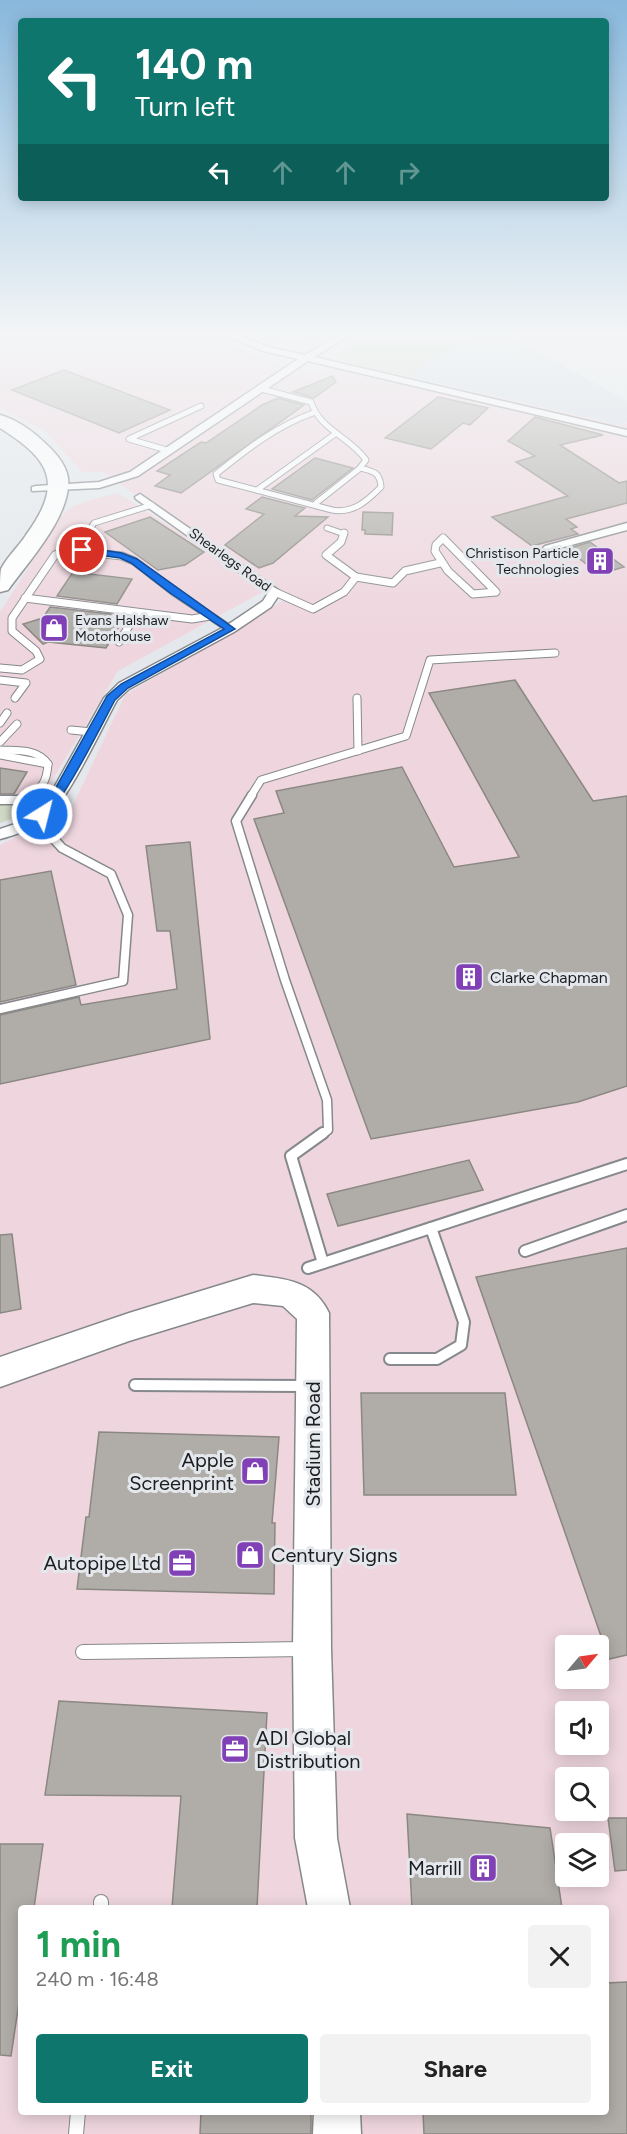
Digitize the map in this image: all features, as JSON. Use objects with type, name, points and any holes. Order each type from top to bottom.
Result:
[{"type":"highway","points":[[0,585],[50,514],[59,488],[56,465],[50,456],[19,431]]},
{"type":"highway","points":[[0,433],[30,459],[37,475],[34,500],[23,523],[0,553]]},
{"type":"street","points":[[36,489],[86,487],[127,478],[200,431]]},
{"type":"street","name":"Shearlegs Road","points":[[0,834],[20,827],[42,814],[56,797],[111,698],[124,686],[230,629],[267,604],[275,592],[140,497]]},
{"type":"street","points":[[549,548],[627,526]]},
{"type":"street","name":"Stadium Road","points":[[0,1372],[129,1327],[253,1289],[290,1293],[313,1313],[312,1649],[316,1838],[328,1905]]},
{"type":"street","points":[[337,2115],[337,2134]]},
{"type":"lane","points":[[147,431],[129,439],[170,451]]},
{"type":"lane","points":[[277,431],[216,474],[218,480],[305,503],[316,503],[340,512],[356,508],[381,487],[380,477],[374,471],[360,468]]},
{"type":"lane","points":[[316,503],[360,468],[366,460],[355,445],[331,431]]},
{"type":"lane","points":[[257,490],[335,434]]},
{"type":"lane","points":[[78,550],[94,524],[152,505]]},
{"type":"lane","points":[[327,528],[344,533],[341,542],[326,555],[356,576],[393,583],[405,572],[440,563]]},
{"type":"lane","points":[[443,538],[496,592],[473,594],[440,563],[435,552],[436,545],[443,538]]},
{"type":"lane","points":[[0,668],[21,670],[35,665],[40,659],[36,651],[12,631],[12,618],[55,555],[67,550],[122,556],[134,561],[230,629]]},
{"type":"lane","points":[[275,592],[313,609],[344,592],[356,576]]},
{"type":"lane","points":[[25,598],[192,619],[210,616]]},
{"type":"lane","points":[[119,642],[137,613]]},
{"type":"lane","points":[[323,1263],[291,1156],[328,1130],[327,1100],[285,980],[236,821],[261,780],[406,736],[430,660],[555,653]]},
{"type":"lane","points":[[0,680],[26,683],[15,698]]},
{"type":"lane","points":[[357,698],[357,751]]},
{"type":"lane","points":[[0,723],[7,713]]},
{"type":"lane","points":[[0,742],[17,724]]},
{"type":"lane","points":[[71,730],[92,732]]},
{"type":"lane","points":[[0,750],[37,753],[43,756],[48,764],[48,774],[36,793],[27,799],[15,802],[0,800]]},
{"type":"lane","points":[[0,755],[48,764]]},
{"type":"lane","points":[[0,1009],[123,981],[128,915],[111,874],[62,848],[35,818]]},
{"type":"lane","points":[[308,1268],[627,1164]]},
{"type":"lane","points":[[525,1251],[627,1215]]},
{"type":"lane","points":[[390,1359],[437,1359],[461,1345],[464,1322],[431,1228]]},
{"type":"lane","points":[[135,1385],[313,1386]]},
{"type":"lane","points":[[83,1652],[312,1649]]},
{"type":"lane","points":[[76,2134],[78,2115]]},
{"type":"shaded area","points":[[43,431],[627,431],[627,2134],[0,2134],[0,845],[71,809],[125,695],[284,600],[268,589],[118,671],[45,792],[29,809],[0,823],[0,612],[62,515],[72,507],[118,493],[252,578],[103,472],[82,472]]},
{"type":"green space","points":[[44,797],[27,814],[0,823],[0,804],[22,807],[34,798]]},
{"type":"building","points":[[224,431],[268,431],[181,493],[155,486],[170,475],[157,471],[201,442],[206,443]]},
{"type":"building","points":[[395,431],[454,431],[431,449],[385,438]]},
{"type":"building","points":[[520,431],[586,431],[603,435],[560,445],[619,483],[627,481],[627,503],[566,519],[577,527],[571,529],[578,534],[532,546],[492,517],[568,496],[516,462],[535,456],[508,441]]},
{"type":"building","points":[[315,458],[353,468],[312,500],[272,489]]},
{"type":"building","points":[[262,497],[305,508],[295,516],[328,517],[273,563],[259,568],[225,545],[264,514],[246,509]]},
{"type":"building","points":[[363,512],[393,513],[392,535],[365,534],[365,530],[362,530]]},
{"type":"building","points":[[150,517],[204,552],[185,565],[158,570],[105,532]]},
{"type":"building","name":"Christison Particle Technologies","points":[[590,542],[624,567],[600,574],[566,549]]},
{"type":"building","points":[[73,572],[132,579],[117,604],[57,596]]},
{"type":"building","points":[[50,607],[111,614],[107,621],[121,623],[106,648],[48,642],[43,644],[23,624],[43,618]]},
{"type":"building","name":"Clarke Chapman","points":[[515,680],[593,801],[627,796],[627,1086],[578,1102],[371,1139],[254,819],[284,813],[276,791],[402,767],[454,867],[519,857],[429,693]]},
{"type":"building","points":[[0,768],[27,772],[14,794],[0,794]]},
{"type":"building","points":[[190,842],[210,1039],[0,1084],[0,1015],[79,997],[81,1005],[177,989],[170,931],[157,931],[146,846]]},
{"type":"building","points":[[51,871],[76,985],[0,1002],[0,880]]},
{"type":"building","points":[[469,1160],[483,1190],[338,1226],[327,1194]]},
{"type":"building","points":[[12,1234],[21,1309],[0,1313],[0,1235]]},
{"type":"building","points":[[627,1248],[627,1655],[609,1659],[609,1635],[601,1635],[476,1277]]},
{"type":"building","points":[[361,1393],[505,1393],[516,1495],[364,1495]]},
{"type":"building","points":[[99,1432],[279,1437],[272,1523],[275,1523],[274,1594],[77,1589],[86,1517],[89,1517]]},
{"type":"building","points":[[59,1701],[267,1713],[257,1905],[172,1905],[181,1796],[45,1795]]},
{"type":"building","name":"Marrill","points":[[407,1814],[550,1828],[555,1861],[555,1887],[559,1887],[562,1905],[412,1905]]},
{"type":"building","points":[[609,1818],[627,1818],[627,1870],[615,1871]]},
{"type":"building","points":[[0,1844],[43,1844],[34,1905],[18,1905],[18,2009],[11,2056],[0,2055]]},
{"type":"building","points":[[627,1982],[627,2134],[424,2134],[423,2115],[609,2115],[609,1983]]},
{"type":"building","points":[[201,2115],[311,2115],[311,2134],[200,2134]]},
{"type":"place","name":"Christison Particle Technologies","points":[[600,561]]},
{"type":"place","name":"Evans Halshaw Motorhouse","points":[[54,628]]},
{"type":"place","name":"Clarke Chapman","points":[[469,977]]},
{"type":"place","name":"Apple Screenprint","points":[[255,1471]]},
{"type":"place","name":"Century Signs","points":[[250,1555]]},
{"type":"place","name":"Autopipe Ltd","points":[[182,1563]]},
{"type":"place","name":"ADI Global Distribution","points":[[235,1749]]},
{"type":"place","name":"Marrill","points":[[483,1868]]},
{"type":"route","points":[[42,814],[56,797],[111,698],[124,686],[230,629],[134,561],[122,556],[82,550]]}]
